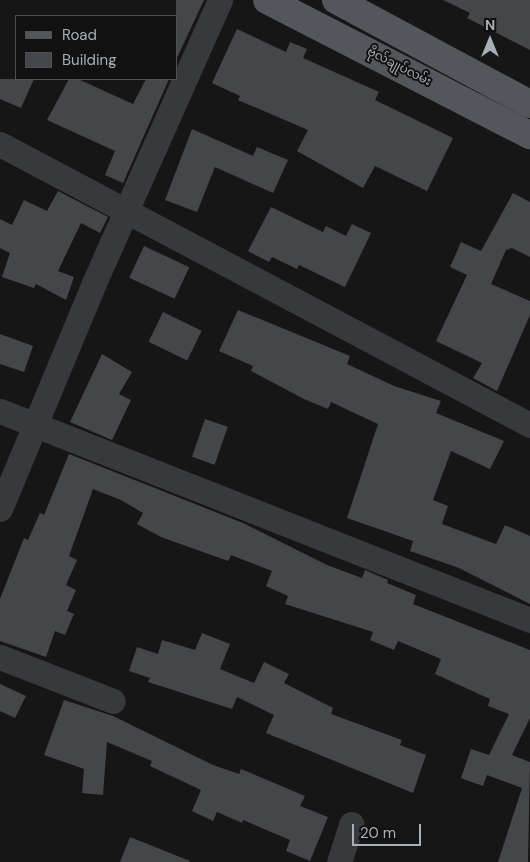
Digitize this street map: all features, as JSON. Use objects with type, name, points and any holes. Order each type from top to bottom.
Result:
[{"type":"main road","name":"ဗိုလ်ချုပ်လမ်း","points":[[267,0],[530,135]]},
{"type":"main road","points":[[336,0],[530,104]]},
{"type":"street","points":[[0,509],[127,211],[220,0]]},
{"type":"street","points":[[0,144],[530,425]]},
{"type":"street","points":[[0,411],[530,620]]},
{"type":"street","points":[[0,657],[113,701]]},
{"type":"street","points":[[339,862],[351,824]]},
{"type":"building","points":[[176,0],[204,0],[178,56],[178,15],[176,15]]},
{"type":"building","points":[[443,0],[530,0],[530,50],[467,18],[470,13]]},
{"type":"building","points":[[237,29],[286,52],[290,42],[307,49],[303,58],[379,92],[375,100],[453,138],[427,191],[375,166],[363,188],[297,151],[308,130],[238,100],[240,96],[212,83]]},
{"type":"building","points":[[0,79],[34,80],[21,108],[0,99]]},
{"type":"building","points":[[68,80],[80,80],[133,104],[145,80],[169,80],[123,183],[105,175],[115,151],[47,120]]},
{"type":"building","points":[[192,129],[253,156],[257,147],[288,160],[273,193],[215,167],[197,212],[165,200]]},
{"type":"building","points":[[58,191],[108,217],[100,233],[81,223],[58,271],[74,277],[66,300],[36,284],[34,288],[2,277],[10,253],[0,248],[0,219],[12,225],[24,200],[47,211]]},
{"type":"building","points":[[513,193],[530,202],[530,257],[512,248],[506,250],[491,284],[530,301],[530,315],[497,391],[473,378],[482,363],[436,341],[467,275],[450,267],[461,242],[481,251]]},
{"type":"building","points":[[271,207],[323,232],[326,226],[346,236],[352,224],[371,233],[345,287],[299,265],[297,269],[272,257],[269,262],[248,251]]},
{"type":"building","points":[[144,246],[189,267],[175,299],[129,278]]},
{"type":"building","points":[[238,310],[350,356],[347,364],[394,386],[441,401],[436,413],[504,441],[490,469],[451,451],[433,500],[448,506],[442,524],[496,544],[505,525],[530,536],[530,604],[459,568],[410,551],[413,541],[347,518],[378,424],[331,402],[328,409],[304,399],[251,371],[253,366],[219,351]]},
{"type":"building","points":[[163,312],[202,331],[187,361],[149,342]]},
{"type":"building","points":[[0,334],[33,346],[24,372],[0,364]]},
{"type":"building","points":[[102,354],[132,372],[119,394],[131,400],[112,440],[70,422]]},
{"type":"building","points":[[205,419],[228,427],[215,465],[192,457]]},
{"type":"building","points":[[69,454],[243,523],[327,565],[362,578],[365,570],[388,580],[387,583],[416,595],[413,604],[530,650],[530,718],[512,755],[530,762],[528,862],[498,862],[522,788],[487,775],[483,786],[461,778],[471,749],[489,755],[509,714],[488,706],[490,699],[435,674],[441,659],[398,641],[394,650],[370,640],[373,632],[285,604],[288,596],[266,586],[272,571],[231,555],[228,561],[161,537],[137,524],[143,513],[121,500],[93,489],[69,556],[77,560],[66,585],[76,590],[67,611],[74,614],[65,635],[55,631],[46,657],[0,641],[0,599],[24,538],[28,540],[40,513],[44,515]]},
{"type":"building","points":[[202,633],[230,644],[220,669],[254,683],[264,662],[289,674],[284,683],[333,708],[331,714],[402,740],[400,745],[426,755],[413,793],[266,733],[274,715],[237,697],[232,709],[148,682],[150,678],[129,671],[137,647],[158,654],[162,640],[195,650]]},
{"type":"building","points":[[0,684],[26,696],[15,718],[0,711]]},
{"type":"building","points":[[64,700],[113,716],[213,765],[239,774],[241,769],[305,796],[300,806],[328,817],[310,861],[286,851],[290,840],[243,820],[242,823],[217,812],[213,821],[192,811],[201,790],[150,766],[152,761],[107,742],[103,795],[82,793],[84,769],[44,755]]},
{"type":"building","points":[[130,837],[190,861],[120,862]]}]
